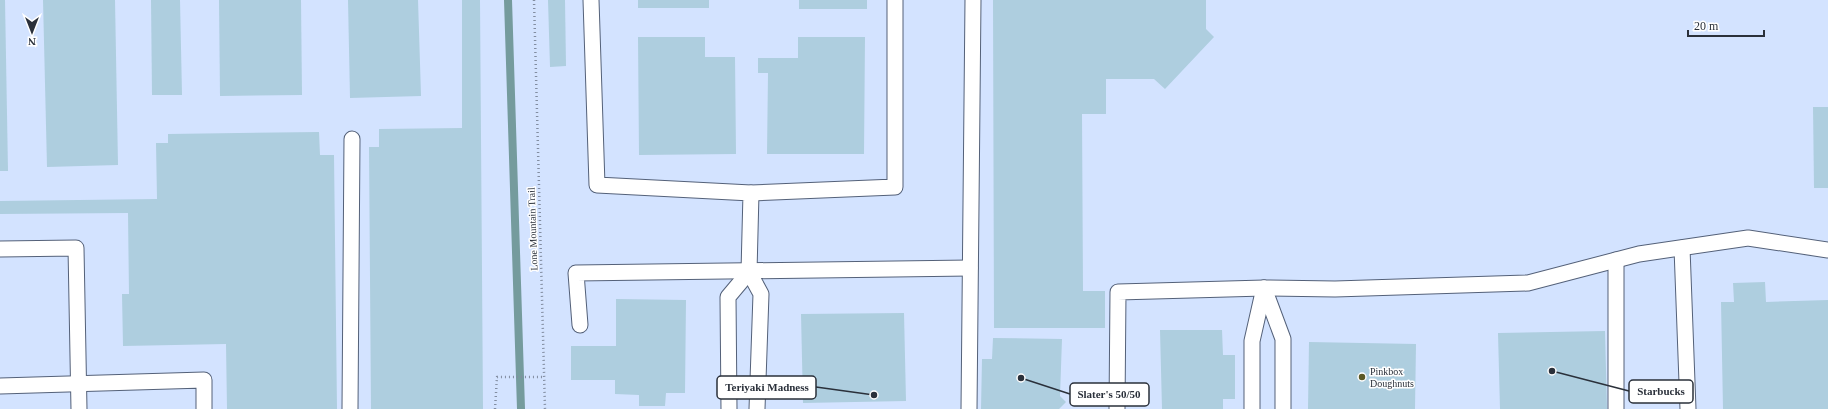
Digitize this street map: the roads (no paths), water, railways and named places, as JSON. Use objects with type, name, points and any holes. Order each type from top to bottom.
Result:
[{"type":"lane","points":[[591,0],[597,185],[751,193],[895,187],[895,0]]},
{"type":"lane","points":[[969,409],[973,0]]},
{"type":"lane","points":[[350,409],[352,139]]},
{"type":"lane","points":[[751,193],[749,272],[761,294],[757,409]]},
{"type":"lane","points":[[1117,409],[1118,292],[1264,288],[1335,289],[1528,283],[1639,254],[1748,238],[1828,250]]},
{"type":"lane","points":[[0,249],[76,248],[78,409]]},
{"type":"lane","points":[[1682,248],[1688,409]]},
{"type":"lane","points":[[1616,260],[1616,409]]},
{"type":"lane","points":[[580,324],[576,273],[970,268]]},
{"type":"lane","points":[[729,409],[728,297],[749,272]]},
{"type":"lane","points":[[1252,409],[1252,341],[1264,288]]},
{"type":"lane","points":[[1264,288],[1283,339],[1283,409]]},
{"type":"lane","points":[[0,386],[204,380],[204,409]]},
{"type":"waterway","points":[[508,0],[521,409]]},
{"type":"place","name":"Starbucks","points":[[1552,371]]},
{"type":"place","name":"Pinkbox Doughnuts","points":[[1362,377]]},
{"type":"place","name":"Slater's 50/50","points":[[1021,378]]},
{"type":"place","name":"Teriyaki Madness","points":[[874,395]]}]
